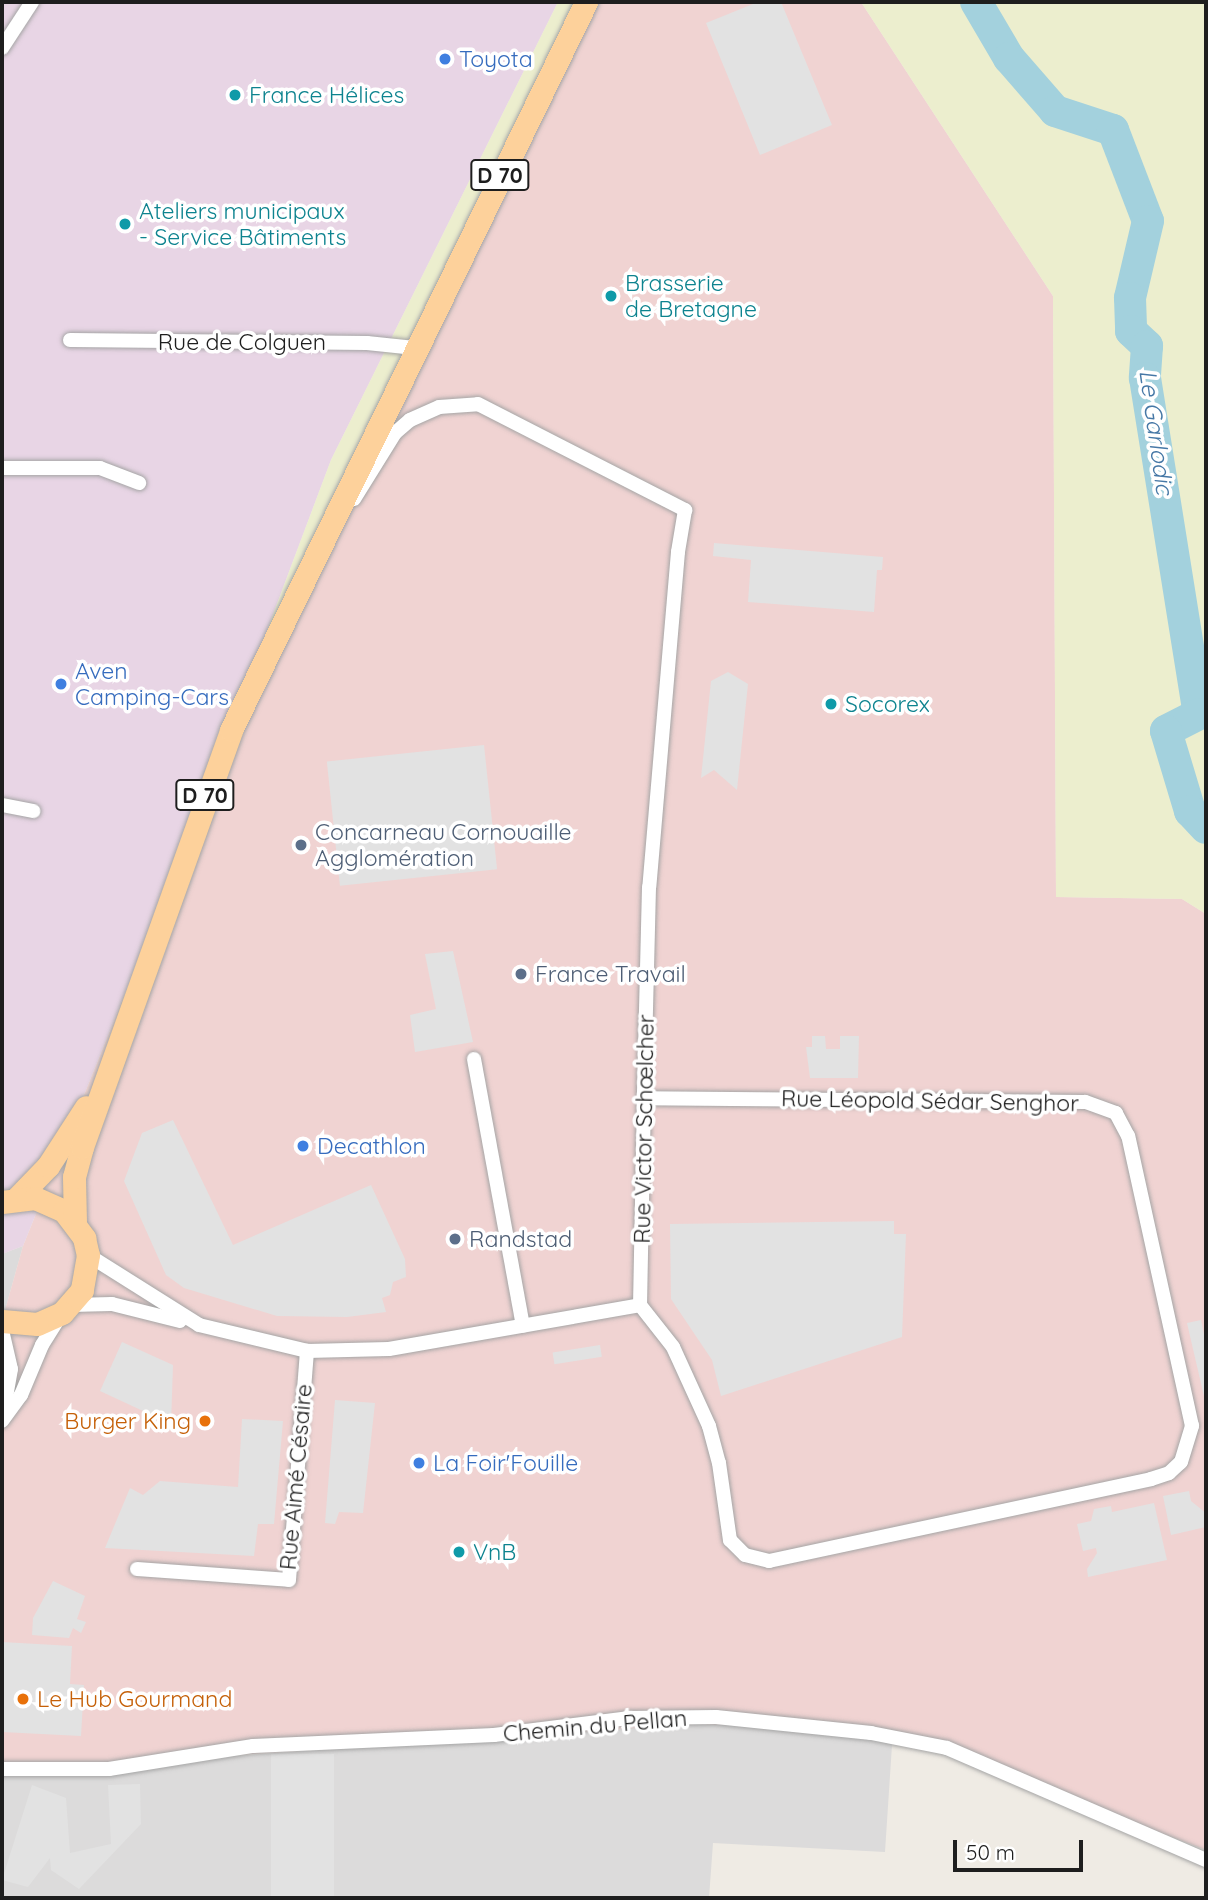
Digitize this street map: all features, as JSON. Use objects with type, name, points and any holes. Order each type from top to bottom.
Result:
[{"type":"main road","name":"D 70","points":[[75,1222],[74,1177],[103,1081],[231,730],[331,520],[586,2]]},
{"type":"main road","name":"D 70","points":[[10,1200],[48,1166],[103,1081]]},
{"type":"main road","points":[[2,1321],[37,1324],[67,1309],[88,1273],[88,1255],[75,1222],[50,1203],[10,1200]]},
{"type":"street","points":[[2,48],[32,2]]},
{"type":"street","name":"Rue de Colguen","points":[[70,340],[367,343],[415,348]]},
{"type":"street","name":"Rue Victor Schœlcher","points":[[331,520],[354,500],[395,433],[410,420],[439,407],[478,404],[685,509],[649,887],[640,1305]]},
{"type":"street","points":[[2,468],[100,468],[139,483]]},
{"type":"street","points":[[2,805],[33,811]]},
{"type":"street","points":[[474,1059],[523,1326]]},
{"type":"street","name":"Rue Léopold Sédar Senghor","points":[[640,1305],[667,1337],[698,1396],[719,1463],[726,1528],[730,1540],[745,1555],[769,1561],[1151,1479],[1169,1473],[1181,1462],[1192,1426],[1130,1145],[1116,1114],[1085,1102],[644,1098]]},
{"type":"street","name":"Rue Aimé Césaire","points":[[88,1255],[199,1325],[307,1350],[389,1349],[640,1305]]},
{"type":"street","points":[[2,1421],[21,1395],[42,1345],[67,1309],[112,1304],[199,1325]]},
{"type":"street","points":[[2,1331],[11,1369],[2,1421]]},
{"type":"street","name":"Rue Aimé Césaire","points":[[137,1569],[289,1580],[307,1350]]},
{"type":"street","name":"Chemin du Pellan","points":[[2,1769],[109,1769],[253,1746],[494,1735],[628,1718],[716,1717],[871,1733],[947,1748],[1206,1860]]},
{"type":"shaded area","points":[[2,2],[558,2],[331,460],[209,785],[23,1246],[2,1254]]},
{"type":"shaded area","points":[[586,2],[861,2],[1053,296],[1056,897],[1182,899],[1206,914],[1206,1850],[892,1730],[695,1724],[2,1771],[2,1321],[23,1246],[209,785]]},
{"type":"shaded area","points":[[758,2],[781,2],[832,125],[760,155],[706,23]]},
{"type":"shaded area","points":[[714,543],[883,557],[882,570],[877,570],[874,612],[748,602],[751,560],[713,556]]},
{"type":"shaded area","points":[[728,672],[748,684],[737,790],[714,770],[701,778],[711,681]]},
{"type":"shaded area","points":[[484,745],[497,869],[340,886],[327,762]]},
{"type":"shaded area","points":[[453,951],[473,1042],[415,1052],[410,1015],[436,1009],[425,954]]},
{"type":"shaded area","points":[[812,1036],[825,1036],[826,1049],[840,1049],[840,1036],[859,1036],[858,1078],[810,1078],[806,1047],[812,1047]]},
{"type":"shaded area","points":[[173,1120],[233,1245],[371,1185],[405,1259],[406,1277],[393,1282],[390,1295],[382,1298],[386,1312],[347,1317],[277,1316],[184,1288],[166,1275],[124,1181],[142,1133]]},
{"type":"shaded area","points":[[894,1221],[894,1234],[906,1234],[902,1337],[721,1396],[712,1360],[671,1299],[670,1224]]},
{"type":"shaded area","points":[[23,1246],[2,1321],[2,1254]]},
{"type":"shaded area","points":[[1201,1320],[1206,1344],[1206,1405],[1187,1323]]},
{"type":"shaded area","points":[[122,1342],[173,1365],[171,1424],[100,1391]]},
{"type":"shaded area","points":[[600,1345],[602,1357],[554,1364],[553,1353]]},
{"type":"shaded area","points":[[335,1400],[375,1403],[363,1513],[339,1512],[335,1524],[325,1523]]},
{"type":"shaded area","points":[[242,1419],[283,1421],[274,1524],[258,1524],[254,1556],[105,1548],[130,1488],[143,1495],[160,1481],[238,1487]]},
{"type":"shaded area","points":[[1189,1491],[1191,1501],[1206,1513],[1206,1527],[1171,1535],[1163,1496]]},
{"type":"shaded area","points":[[1154,1503],[1167,1560],[1088,1577],[1087,1569],[1097,1553],[1096,1548],[1083,1551],[1077,1524],[1091,1521],[1094,1509],[1111,1506],[1112,1512]]},
{"type":"shaded area","points":[[53,1581],[85,1596],[77,1619],[86,1622],[81,1633],[73,1628],[69,1638],[32,1635],[33,1618]]},
{"type":"shaded area","points":[[2,1642],[72,1646],[70,1684],[84,1685],[81,1736],[2,1732]]},
{"type":"shaded area","points":[[695,1724],[893,1730],[885,1852],[713,1843],[709,1898],[2,1898],[2,1772]]},
{"type":"shaded area","points":[[271,1754],[334,1754],[334,1898],[271,1898]]},
{"type":"shaded area","points":[[140,1784],[141,1824],[79,1889],[51,1870],[50,1858],[28,1887],[2,1880],[32,1785],[66,1798],[70,1853],[111,1844],[108,1785]]},
{"type":"green space","points":[[558,2],[586,2],[209,785],[331,460]]},
{"type":"green space","points":[[861,2],[1206,2],[1206,914],[1182,899],[1056,897],[1053,296]]},
{"type":"waterway","name":"Le Garlodic","points":[[976,2],[1009,58],[1055,111],[1113,130],[1148,221],[1130,298],[1131,331],[1147,346],[1145,378],[1199,714],[1166,731],[1190,811],[1206,828]]},
{"type":"place","name":"Toyota","points":[[445,59]]},
{"type":"place","name":"France Hélices","points":[[235,95]]},
{"type":"place","name":"Ateliers municipaux - Service Bâtiments","points":[[125,224]]},
{"type":"place","name":"Brasserie de Bretagne","points":[[611,296]]},
{"type":"place","name":"Aven Camping-Cars","points":[[61,684]]},
{"type":"place","name":"Socorex","points":[[831,704]]},
{"type":"place","name":"Concarneau Cornouaille Agglomération","points":[[301,845]]},
{"type":"place","name":"France Travail","points":[[521,974]]},
{"type":"place","name":"Decathlon","points":[[303,1146]]},
{"type":"place","name":"Randstad","points":[[455,1239]]},
{"type":"place","name":"Burger King","points":[[205,1421]]},
{"type":"place","name":"La Foir'Fouille","points":[[419,1463]]},
{"type":"place","name":"VnB","points":[[459,1552]]},
{"type":"place","name":"Le Hub Gourmand","points":[[23,1699]]}]
